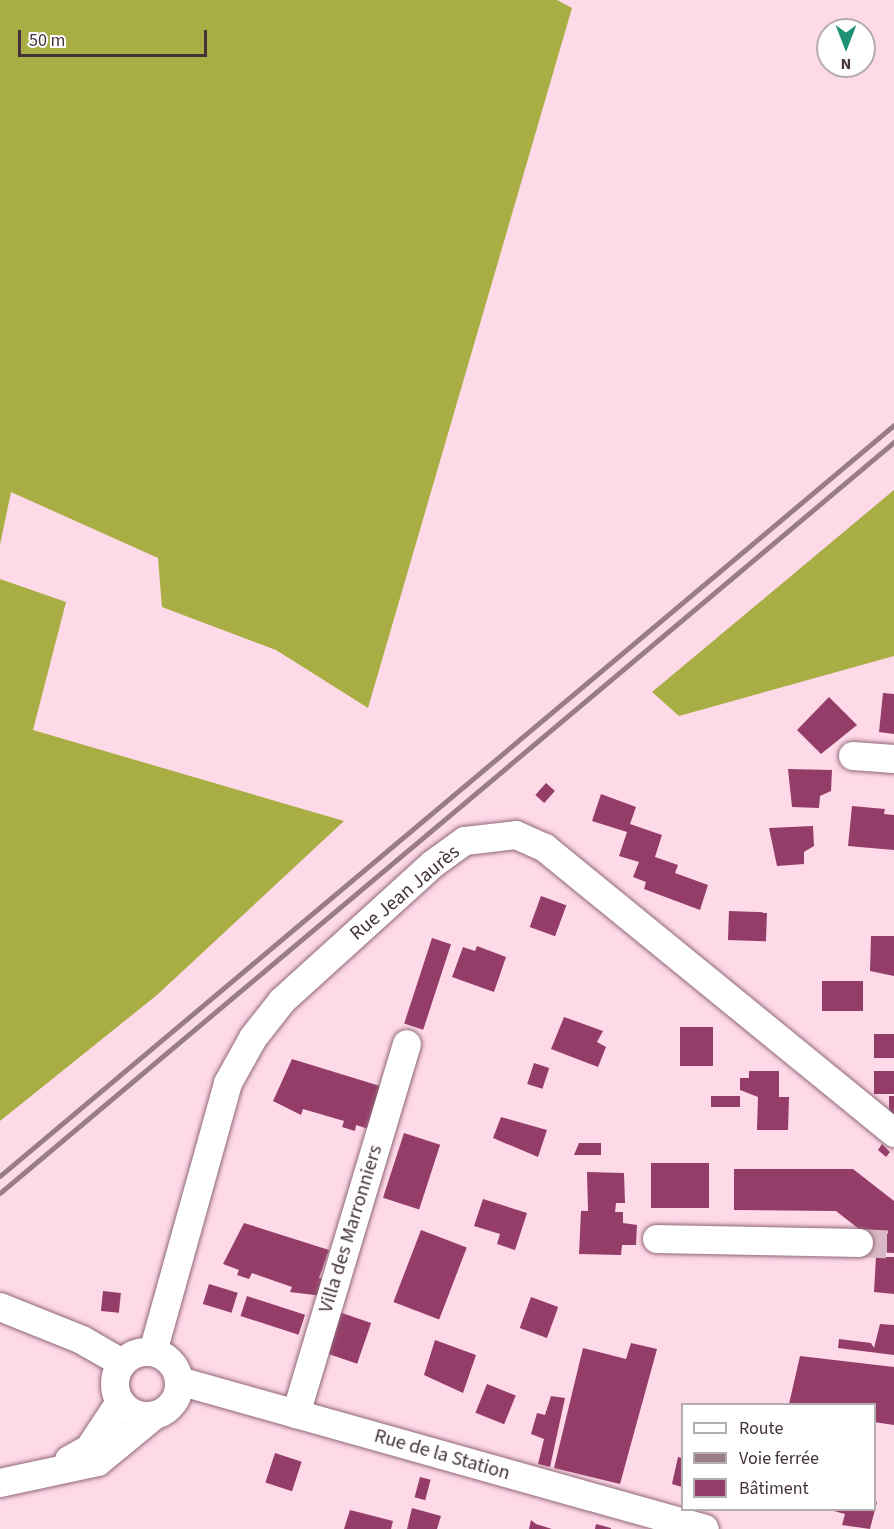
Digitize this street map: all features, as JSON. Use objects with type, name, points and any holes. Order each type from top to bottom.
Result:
[{"type":"street","points":[[854,756],[894,759]]},
{"type":"street","name":"Rue Jean Jaurès","points":[[153,1352],[228,1083],[253,1038],[282,1000],[433,864],[465,841],[516,835],[545,848],[894,1133]]},
{"type":"street","name":"Villa des Marronniers","points":[[296,1414],[407,1044]]},
{"type":"street","points":[[657,1239],[859,1243]]},
{"type":"street","points":[[0,1307],[82,1340],[122,1363]]},
{"type":"street","points":[[0,1484],[98,1462],[155,1415],[170,1406],[179,1381],[170,1362],[153,1352],[122,1363],[114,1382],[120,1402],[135,1414],[155,1415]]},
{"type":"street","name":"Rue de la Station","points":[[179,1381],[705,1529]]},
{"type":"street","points":[[45,1473],[89,1449],[120,1402]]},
{"type":"shaded area","points":[[0,0],[557,0],[572,8],[368,708],[276,650],[162,607],[158,558],[11,492],[0,545]]},
{"type":"shaded area","points":[[894,490],[894,656],[679,716],[652,692]]},
{"type":"shaded area","points":[[0,579],[66,602],[33,730],[344,821],[157,995],[0,1121]]},
{"type":"building","points":[[883,693],[894,694],[894,734],[879,732]]},
{"type":"building","points":[[829,697],[857,725],[821,754],[797,730]]},
{"type":"building","points":[[788,769],[832,770],[831,791],[820,796],[819,808],[792,807]]},
{"type":"building","points":[[546,783],[555,791],[544,803],[535,795]]},
{"type":"building","points":[[601,794],[636,807],[630,824],[662,835],[655,857],[678,865],[675,873],[708,885],[700,910],[644,889],[646,882],[633,877],[639,862],[619,856],[627,832],[592,821]]},
{"type":"building","points":[[852,806],[885,809],[884,814],[894,815],[894,850],[848,846]]},
{"type":"building","points":[[813,826],[814,846],[804,852],[804,864],[777,866],[769,828]]},
{"type":"building","points":[[541,896],[566,905],[555,936],[530,927]]},
{"type":"building","points":[[729,911],[767,912],[766,941],[728,940]]},
{"type":"building","points":[[871,936],[894,936],[894,976],[870,971]]},
{"type":"building","points":[[432,938],[451,944],[423,1030],[404,1024]]},
{"type":"building","points":[[477,946],[506,957],[494,992],[452,977],[463,947],[475,951]]},
{"type":"building","points":[[822,981],[863,981],[863,1011],[822,1011]]},
{"type":"building","points":[[564,1017],[603,1031],[597,1042],[606,1047],[598,1067],[551,1049]]},
{"type":"building","points":[[680,1027],[713,1027],[713,1066],[680,1066]]},
{"type":"building","points":[[874,1034],[894,1034],[894,1058],[874,1058]]},
{"type":"building","points":[[292,1059],[380,1086],[372,1130],[356,1125],[355,1131],[342,1127],[344,1121],[303,1109],[301,1115],[273,1101]]},
{"type":"building","points":[[534,1063],[549,1068],[542,1089],[527,1084]]},
{"type":"building","points":[[749,1071],[779,1071],[779,1097],[789,1097],[788,1130],[757,1130],[758,1097],[740,1090],[740,1078],[749,1078]]},
{"type":"building","points":[[874,1071],[894,1071],[894,1094],[874,1094]]},
{"type":"building","points":[[711,1096],[740,1096],[740,1107],[711,1107]]},
{"type":"building","points":[[889,1096],[894,1096],[894,1117],[889,1112]]},
{"type":"building","points":[[501,1117],[547,1130],[538,1157],[493,1138]]},
{"type":"building","points":[[404,1133],[440,1145],[419,1209],[383,1198]]},
{"type":"building","points":[[579,1143],[601,1143],[601,1155],[574,1155]]},
{"type":"building","points":[[882,1144],[890,1152],[886,1157],[878,1150]]},
{"type":"building","points":[[651,1163],[709,1163],[709,1208],[651,1208]]},
{"type":"building","points":[[734,1169],[853,1169],[894,1201],[894,1253],[859,1251],[859,1229],[836,1211],[734,1210]]},
{"type":"building","points":[[587,1172],[624,1173],[625,1203],[616,1203],[615,1212],[623,1212],[623,1223],[637,1225],[636,1245],[622,1245],[621,1255],[579,1254],[581,1211],[588,1211]]},
{"type":"building","points":[[483,1199],[527,1213],[515,1250],[497,1244],[500,1234],[474,1226]]},
{"type":"building","points":[[244,1223],[329,1250],[319,1278],[327,1280],[322,1296],[290,1292],[292,1287],[252,1273],[249,1279],[237,1275],[239,1270],[223,1264]]},
{"type":"building","points":[[421,1230],[467,1248],[439,1319],[393,1302]]},
{"type":"building","points":[[876,1257],[894,1257],[894,1294],[874,1292]]},
{"type":"building","points":[[209,1284],[238,1293],[232,1313],[203,1304]]},
{"type":"building","points":[[103,1291],[121,1293],[119,1313],[101,1311]]},
{"type":"building","points":[[247,1296],[305,1315],[299,1335],[241,1316]]},
{"type":"building","points":[[531,1297],[558,1307],[547,1338],[520,1328]]},
{"type":"building","points":[[339,1312],[371,1323],[357,1364],[325,1353]]},
{"type":"building","points":[[880,1324],[894,1325],[894,1355],[838,1348],[839,1339],[871,1343],[874,1348]]},
{"type":"building","points":[[435,1340],[476,1355],[463,1393],[424,1375]]},
{"type":"building","points":[[631,1343],[657,1349],[620,1484],[554,1468],[583,1348],[626,1359]]},
{"type":"building","points":[[800,1356],[894,1367],[894,1425],[876,1422],[876,1403],[789,1403]]},
{"type":"building","points":[[487,1384],[516,1396],[504,1424],[475,1413]]},
{"type":"building","points":[[551,1396],[565,1398],[550,1467],[538,1464],[544,1439],[531,1434],[537,1413],[545,1415]]},
{"type":"building","points":[[275,1453],[302,1462],[292,1491],[265,1482]]},
{"type":"building","points":[[678,1457],[681,1458],[681,1487],[672,1484]]},
{"type":"building","points":[[420,1477],[431,1480],[425,1500],[415,1497]]},
{"type":"building","points":[[412,1508],[441,1516],[437,1529],[407,1529]]},
{"type":"building","points":[[350,1510],[393,1521],[391,1529],[344,1529]]},
{"type":"building","points":[[834,1511],[875,1511],[870,1529],[842,1525],[845,1514]]},
{"type":"building","points":[[531,1520],[536,1524],[552,1529],[529,1529]]},
{"type":"building","points":[[596,1524],[611,1528],[611,1529],[595,1529]]},
{"type":"tunnel","points":[[859,1243],[894,1245]]},
{"type":"railway","points":[[0,1176],[894,425]]},
{"type":"railway","points":[[0,1193],[894,442]]}]
